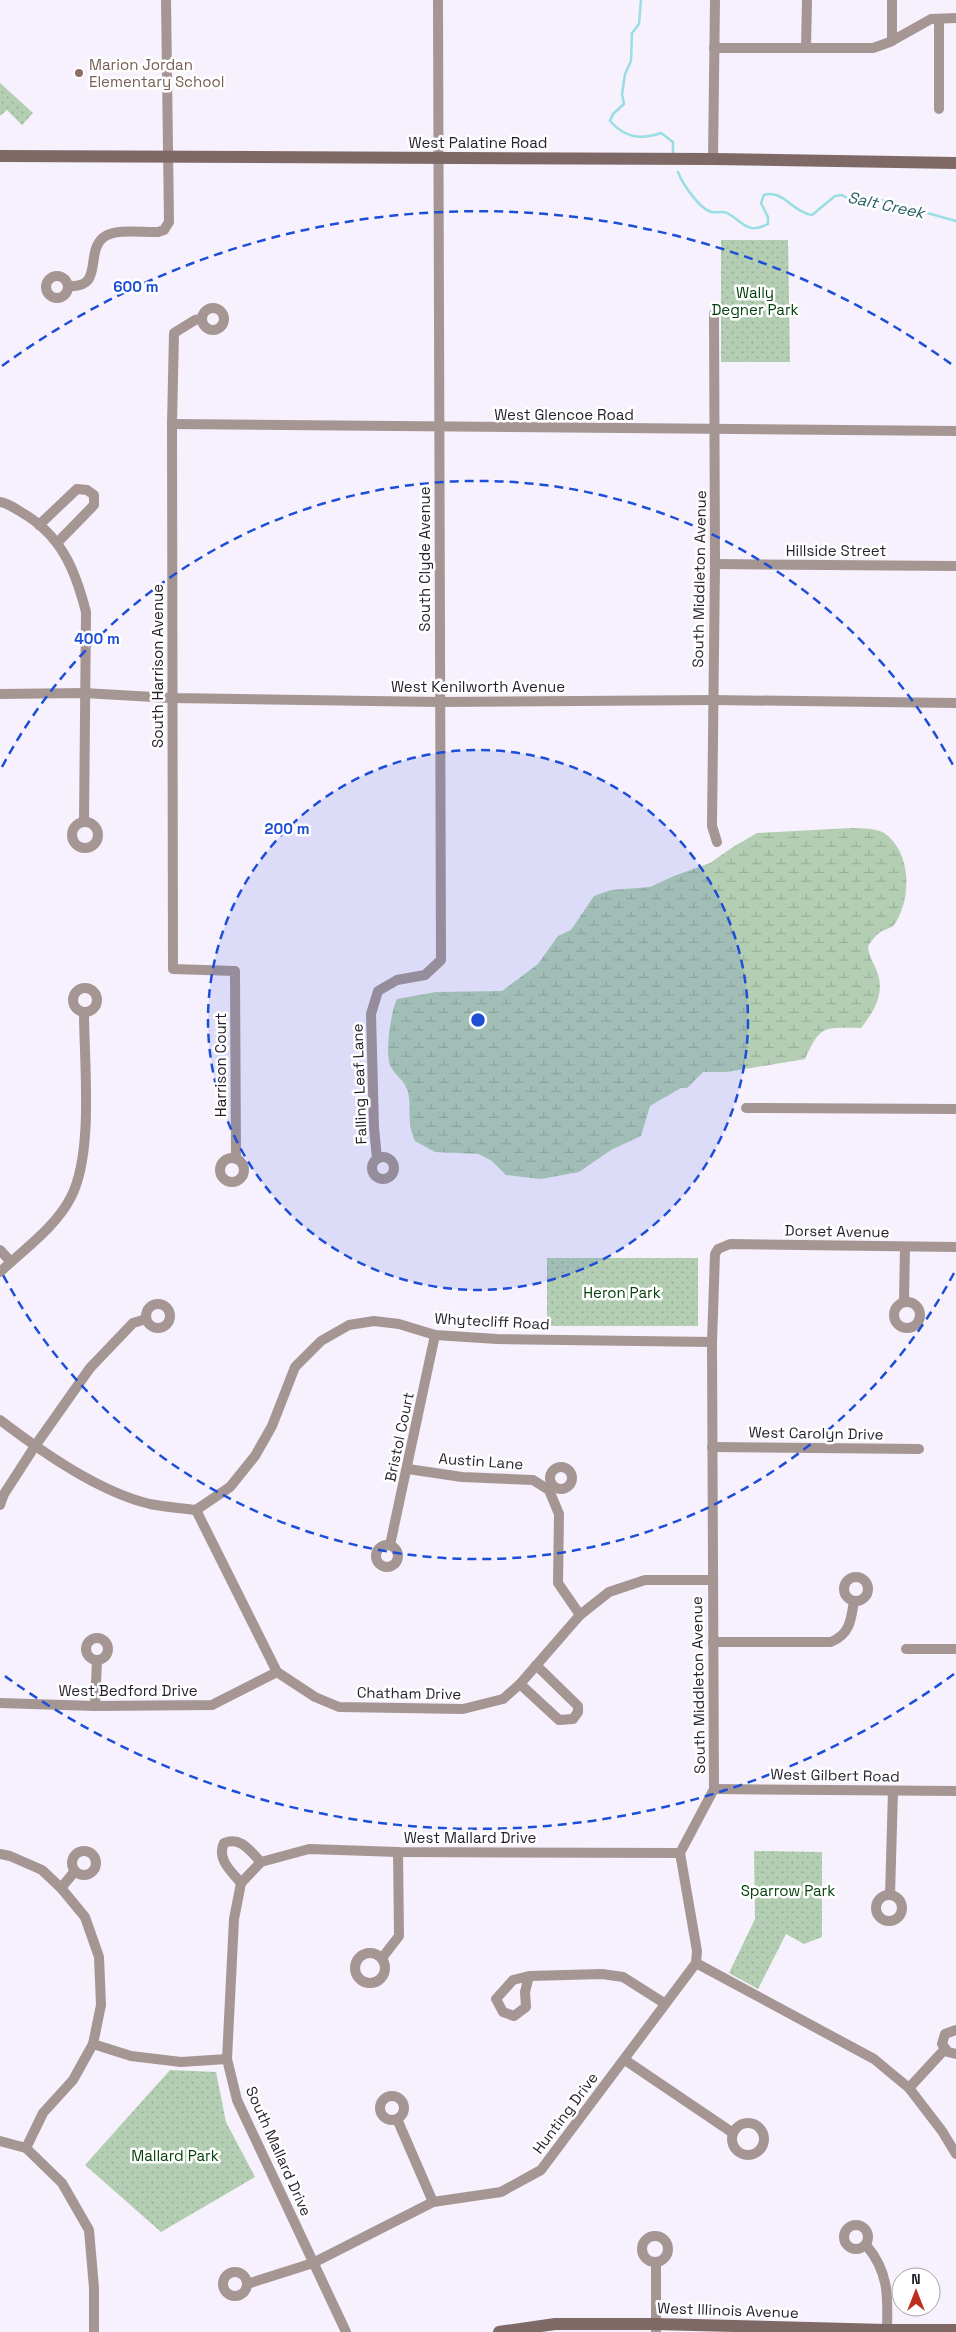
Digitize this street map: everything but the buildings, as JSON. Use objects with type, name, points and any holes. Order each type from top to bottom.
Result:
[{"type":"main road","name":"West Palatine Road","points":[[0,156],[714,159],[956,163]]},
{"type":"main road","name":"West Illinois Avenue","points":[[499,2332],[555,2324],[656,2328],[956,2330]]},
{"type":"street","points":[[68,286],[76,287],[88,281],[93,270],[97,244],[106,236],[119,233],[158,232],[164,230],[169,222],[166,0]]},
{"type":"street","name":"South Clyde Avenue","points":[[438,0],[441,960]]},
{"type":"street","points":[[714,159],[715,0]]},
{"type":"street","points":[[806,48],[807,0]]},
{"type":"street","points":[[892,0],[892,41]]},
{"type":"street","points":[[714,48],[873,48],[892,41],[931,19],[956,18]]},
{"type":"street","points":[[938,19],[939,109]]},
{"type":"street","name":"South Middleton Avenue","points":[[714,314],[716,429],[712,826],[717,842]]},
{"type":"street","name":"South Harrison Avenue","points":[[202,319],[195,320],[174,333],[171,698],[173,969],[235,971]]},
{"type":"street","name":"West Glencoe Road","points":[[172,424],[438,428],[956,431]]},
{"type":"street","points":[[39,525],[77,489],[87,490],[94,495],[94,505],[57,544]]},
{"type":"street","points":[[0,502],[5,503],[39,525],[66,556],[78,579],[86,612],[84,822]]},
{"type":"street","name":"Hillside Street","points":[[715,564],[956,566]]},
{"type":"street","name":"West Kenilworth Avenue","points":[[0,694],[84,693],[171,698],[439,702],[713,700],[956,702]]},
{"type":"street","name":"Falling Leaf Lane","points":[[377,1159],[374,1127],[371,1014],[378,991],[397,980],[425,975],[441,960]]},
{"type":"street","name":"Harrison Court","points":[[235,971],[236,1159]]},
{"type":"street","points":[[0,1272],[54,1220],[71,1198],[78,1174],[85,1134],[84,1012]]},
{"type":"street","points":[[746,1108],[956,1109]]},
{"type":"street","name":"Dorset Avenue","points":[[718,1249],[730,1244],[956,1247]]},
{"type":"street","points":[[904,1302],[905,1247]]},
{"type":"street","name":"South Middleton Avenue","points":[[680,1853],[714,1789],[712,1342],[714,1260],[718,1249]]},
{"type":"street","points":[[0,1250],[11,1262]]},
{"type":"street","points":[[0,1505],[4,1494],[35,1446],[90,1368],[133,1323],[146,1319]]},
{"type":"street","name":"Whytecliff Road","points":[[196,1510],[230,1487],[255,1456],[272,1426],[295,1366],[321,1341],[349,1325],[374,1321],[399,1324],[435,1335],[497,1339],[712,1342]]},
{"type":"street","name":"Bristol Court","points":[[390,1545],[408,1469],[435,1335]]},
{"type":"street","points":[[0,1420],[35,1446],[97,1484],[149,1503],[196,1510],[277,1672]]},
{"type":"street","name":"West Carolyn Drive","points":[[712,1447],[919,1449]]},
{"type":"street","name":"Austin Lane","points":[[408,1469],[462,1477],[533,1480],[551,1488],[559,1514],[558,1583],[580,1615]]},
{"type":"street","name":"Chatham Drive","points":[[277,1672],[315,1697],[339,1707],[463,1709],[502,1699],[520,1684],[580,1615],[609,1592],[645,1580],[712,1580]]},
{"type":"street","points":[[713,1642],[831,1642],[841,1638],[849,1629],[854,1601]]},
{"type":"street","points":[[906,1649],[956,1649]]},
{"type":"street","points":[[95,1706],[97,1660]]},
{"type":"street","points":[[520,1684],[559,1720],[573,1719],[578,1712],[578,1706],[536,1665]]},
{"type":"street","name":"West Bedford Drive","points":[[0,1703],[95,1706],[212,1705],[277,1672]]},
{"type":"street","name":"West Gilbert Road","points":[[714,1789],[956,1791]]},
{"type":"street","points":[[890,1895],[893,1791]]},
{"type":"street","points":[[241,1883],[222,1859],[221,1849],[224,1843],[232,1840],[241,1842],[262,1862]]},
{"type":"street","name":"West Mallard Drive","points":[[241,1883],[262,1862],[309,1848],[398,1852],[680,1853]]},
{"type":"street","points":[[382,1958],[400,1936],[398,1852]]},
{"type":"street","points":[[680,1853],[698,1951],[696,1963],[874,2059],[909,2088],[942,2131],[956,2154]]},
{"type":"street","points":[[0,1854],[10,1856],[42,1870],[61,1888],[85,1917],[99,1957],[101,2005],[93,2044],[73,2080],[43,2113],[26,2148]]},
{"type":"street","points":[[61,1888],[75,1871]]},
{"type":"street","name":"South Mallard Drive","points":[[241,1883],[234,1919],[227,2059],[237,2100],[346,2332]]},
{"type":"street","name":"Hunting Drive","points":[[247,2284],[313,2263],[434,2202],[501,2192],[540,2170],[696,1963]]},
{"type":"street","points":[[529,1976],[602,1974],[623,1977],[664,2003]]},
{"type":"street","points":[[909,2088],[944,2049],[943,2038],[948,2031],[956,2030]]},
{"type":"street","points":[[93,2044],[131,2056],[181,2062],[227,2059]]},
{"type":"street","points":[[944,2049],[956,2054]]},
{"type":"street","points":[[624,2060],[733,2133]]},
{"type":"street","points":[[397,2119],[434,2202]]},
{"type":"street","points":[[0,2141],[26,2148],[62,2183],[89,2230],[94,2288],[94,2332]]},
{"type":"street","points":[[866,2245],[878,2260],[888,2293],[888,2330]]},
{"type":"street","points":[[656,2262],[656,2328]]},
{"type":"green space","points":[[0,83],[33,113],[22,125],[7,110],[0,116]]},
{"type":"green space","name":"Wally Degner Park","points":[[721,240],[788,240],[790,362],[721,362]]},
{"type":"green space","points":[[851,828],[880,831],[888,836],[896,844],[901,854],[905,865],[906,877],[904,901],[896,922],[877,935],[868,946],[880,985],[875,1007],[861,1028],[825,1030],[815,1039],[805,1059],[727,1072],[703,1072],[687,1088],[681,1088],[650,1106],[641,1136],[611,1150],[579,1172],[541,1179],[506,1175],[492,1161],[479,1154],[435,1152],[415,1141],[410,1122],[407,1088],[391,1067],[389,1061],[389,1033],[397,999],[436,992],[502,991],[538,964],[558,936],[571,930],[594,896],[611,890],[650,887],[710,863],[757,833]]},
{"type":"green space","name":"Heron Park","points":[[547,1258],[698,1258],[698,1326],[547,1326]]},
{"type":"green space","name":"Sparrow Park","points":[[754,1851],[822,1852],[822,1937],[804,1944],[786,1934],[758,1989],[729,1973],[755,1919]]},
{"type":"green space","name":"Mallard Park","points":[[170,2070],[216,2072],[226,2122],[255,2177],[161,2232],[85,2165]]},
{"type":"waterway","name":"Salt Creek","points":[[641,0],[639,24],[632,33],[631,61],[625,74],[622,94],[624,104],[613,114],[610,121],[621,131],[634,136],[640,137],[661,133],[673,142],[673,153]]},
{"type":"waterway","name":"Salt Creek","points":[[678,172],[687,189],[707,210],[727,213],[750,228],[768,224],[768,217],[761,203],[764,195],[771,194],[777,195],[799,210],[812,215],[835,196],[842,195],[852,201],[865,202],[873,199],[885,201],[956,221]]},
{"type":"place","name":"Marion Jordan Elementary School","points":[[79,73]]}]
